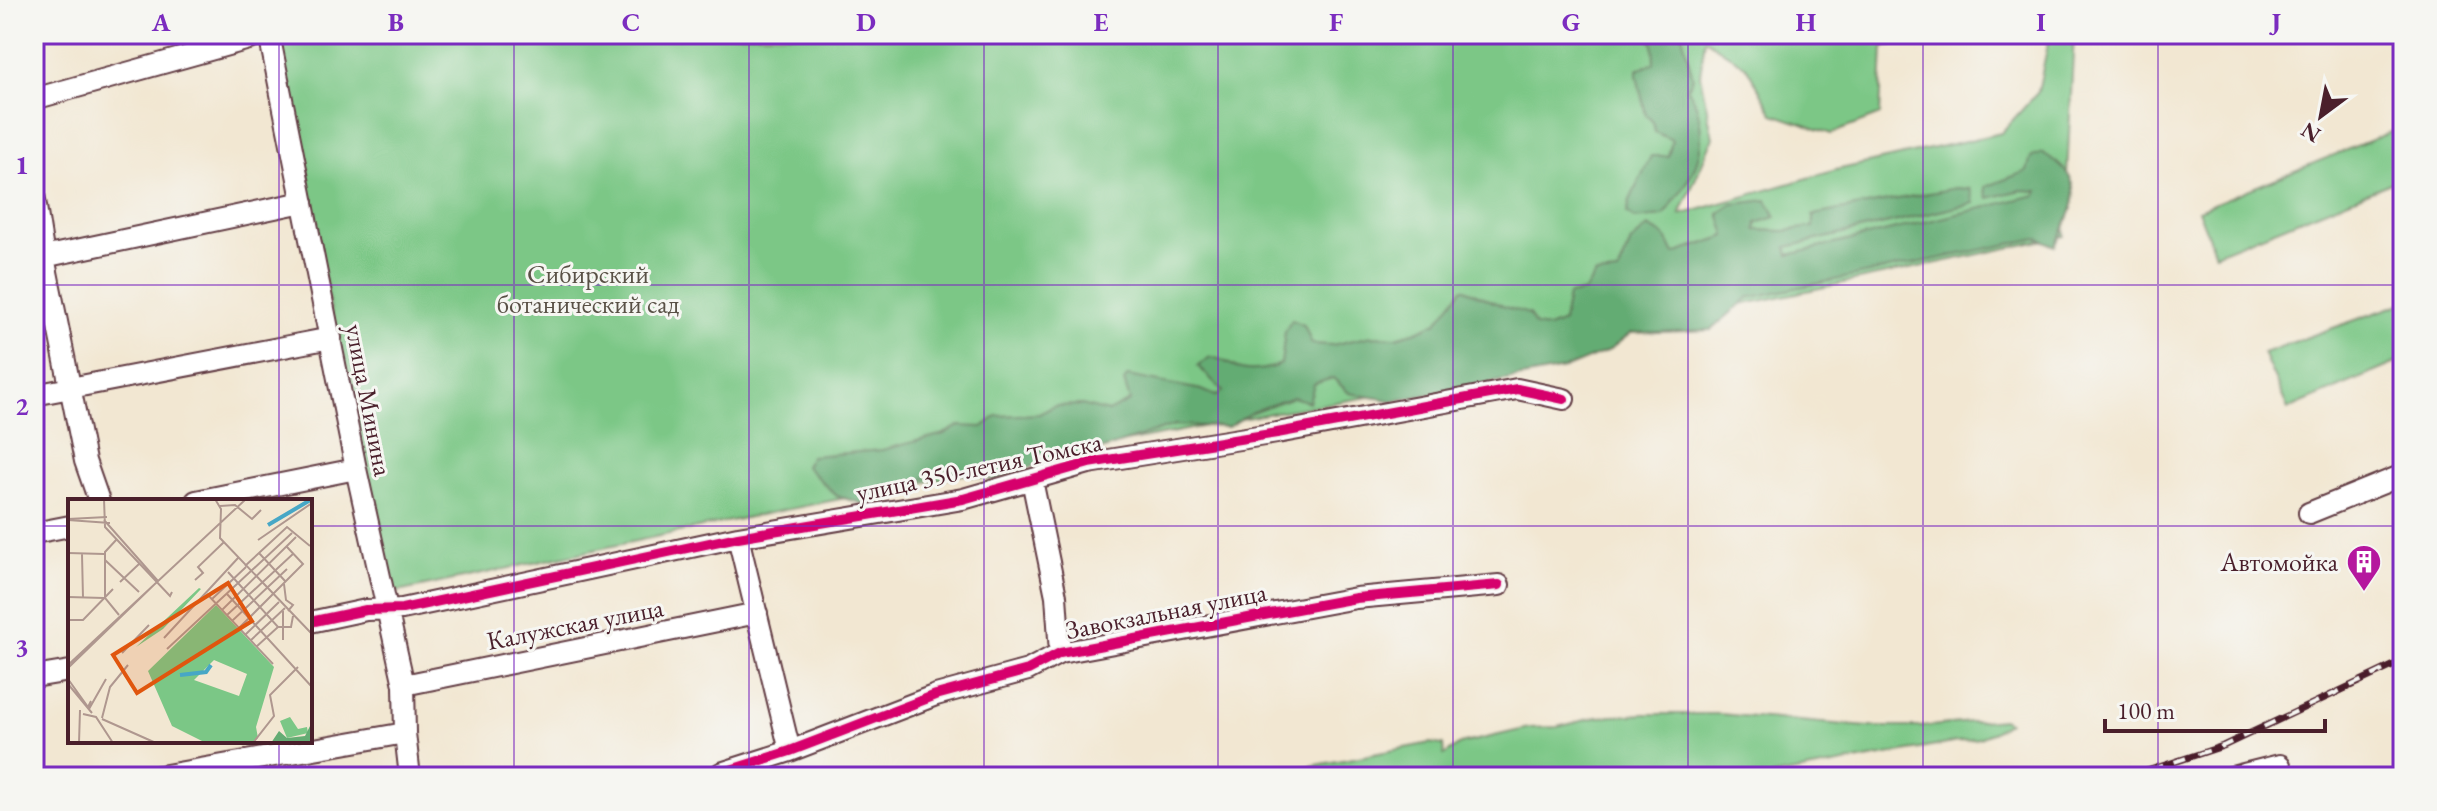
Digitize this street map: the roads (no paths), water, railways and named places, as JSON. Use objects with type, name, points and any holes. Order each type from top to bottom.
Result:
[{"type":"street","points":[[34,95],[41,97],[268,34]]},
{"type":"street","name":"улица Минина","points":[[268,34],[356,469],[404,685],[410,777]]},
{"type":"street","points":[[34,194],[39,258],[71,387],[85,461],[98,499]]},
{"type":"street","points":[[39,258],[303,202]]},
{"type":"street","points":[[34,395],[331,338]]},
{"type":"street","name":"улица 350-летия Томска","points":[[312,622],[366,610],[402,609],[738,537],[963,499],[1089,463],[1277,433],[1517,389],[1564,399]]},
{"type":"street","points":[[206,499],[356,469]]},
{"type":"street","points":[[2309,513],[2403,475]]},
{"type":"street","points":[[1032,480],[1056,596],[1060,653]]},
{"type":"street","points":[[34,533],[68,526]]},
{"type":"street","points":[[738,537],[790,751]]},
{"type":"street","name":"Завокзальная улица","points":[[717,777],[936,695],[1028,670],[1060,653],[1356,598],[1499,585]]},
{"type":"street","name":"Калужская улица","points":[[404,685],[757,613]]},
{"type":"street","points":[[34,677],[68,671]]},
{"type":"street","points":[[155,777],[405,733]]},
{"type":"street","points":[[2232,777],[2280,765]]},
{"type":"railway","points":[[2129,777],[2223,746],[2403,661]]},
{"type":"place","name":"Автомойка","points":[[2364,593]]},
{"type":"park label","name":"Сибирский ботанический сад","points":[[588,289]]}]
